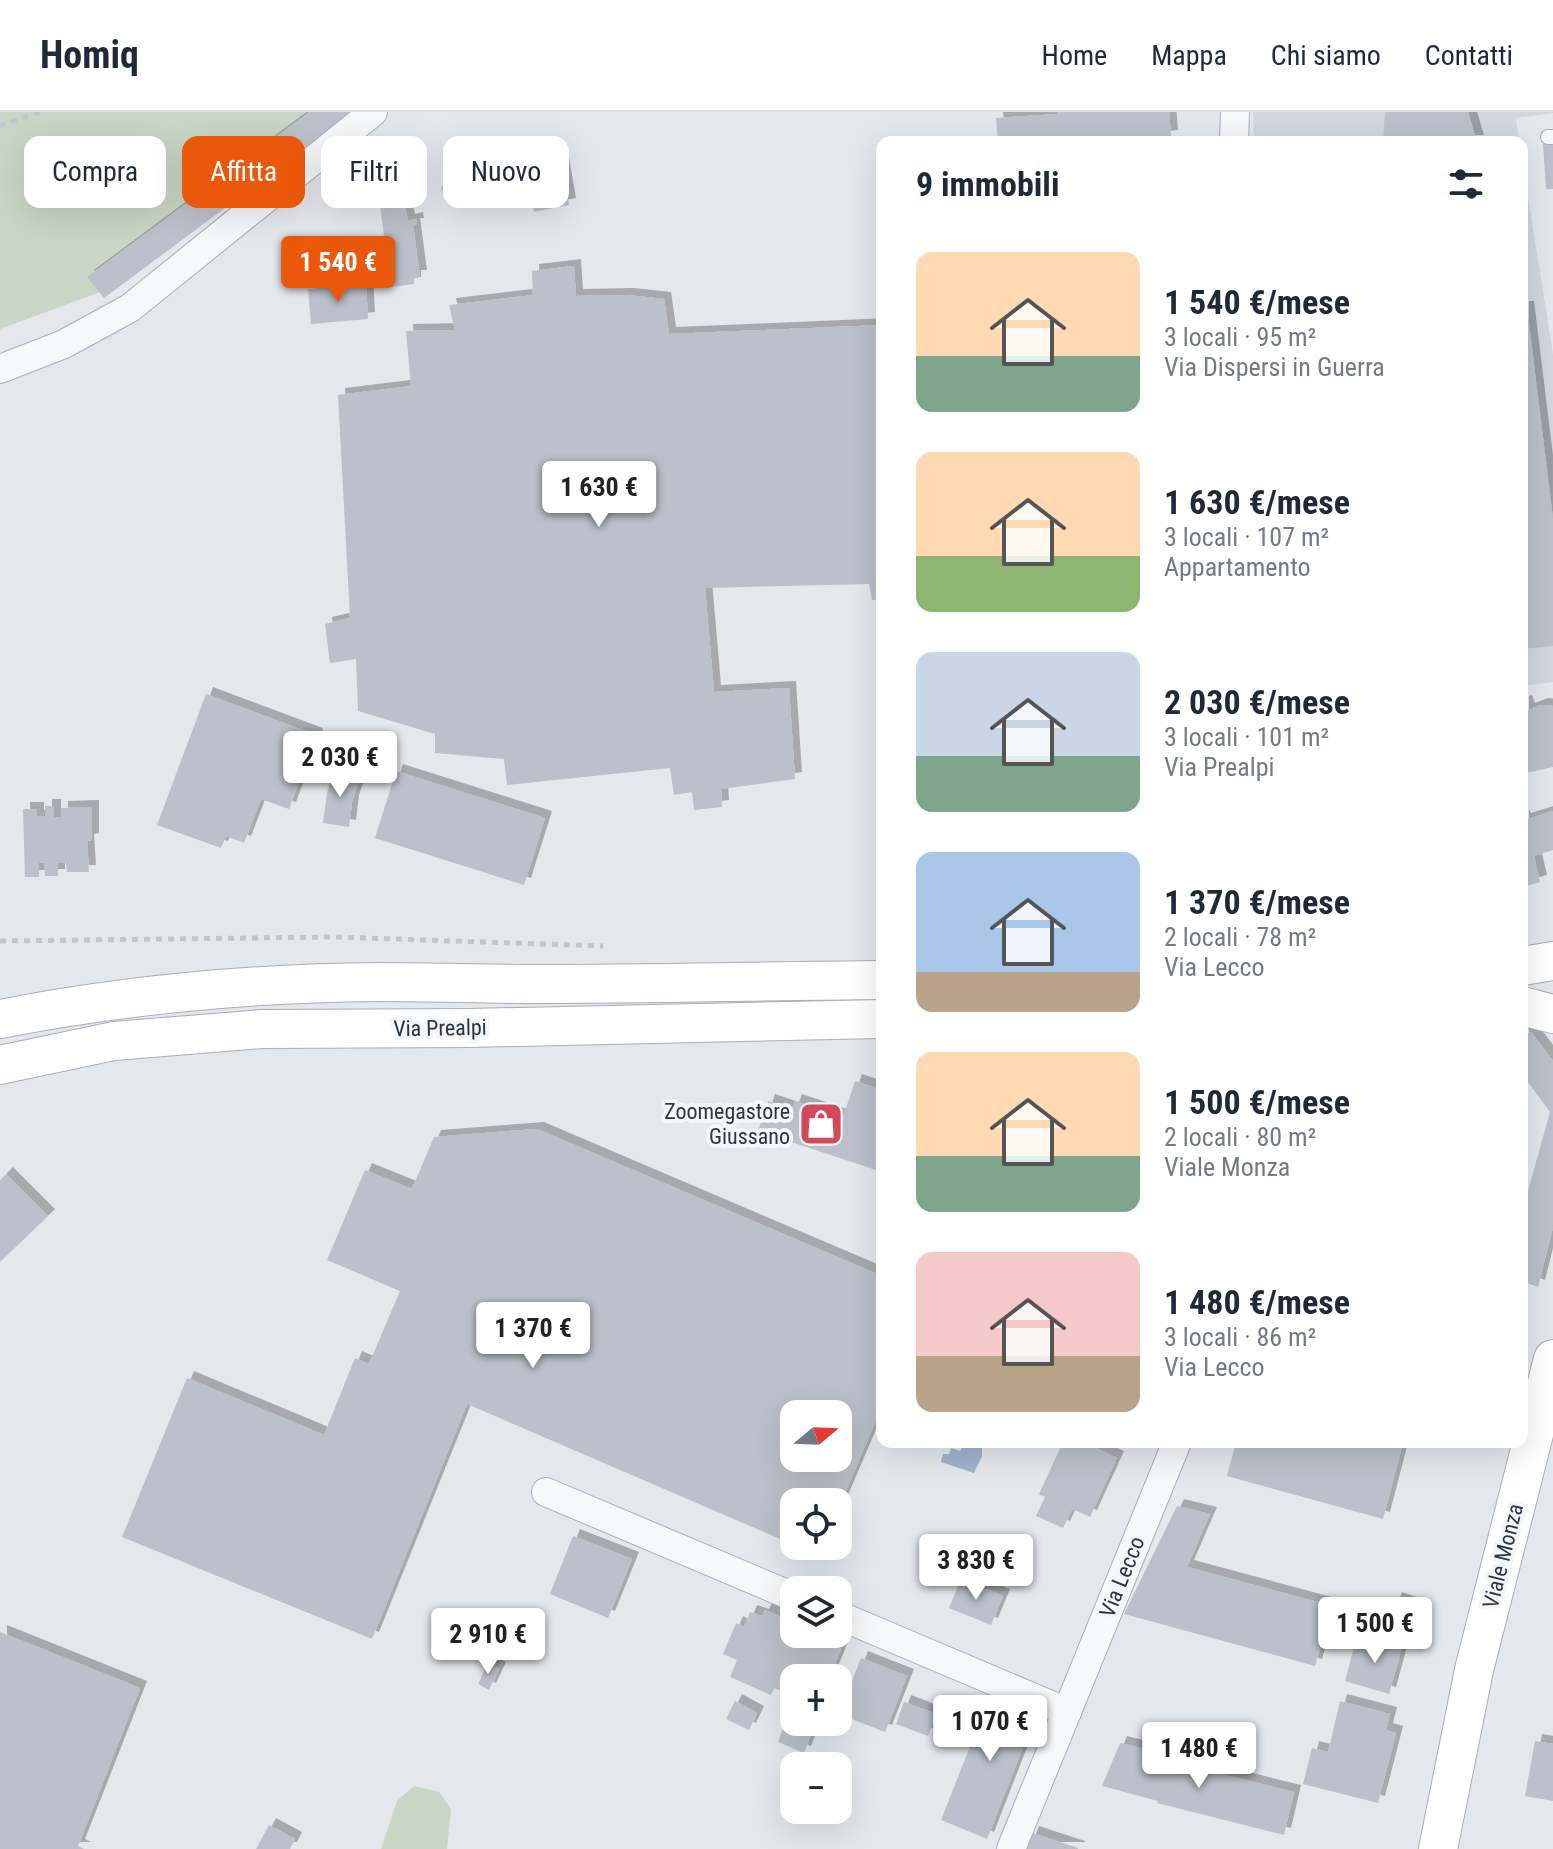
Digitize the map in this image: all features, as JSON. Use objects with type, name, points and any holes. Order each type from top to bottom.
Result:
[{"type":"main road","points":[[1528,965],[1553,961]]},
{"type":"main road","name":"Via Prealpi","points":[[12,1013],[179,993],[295,985],[876,980]]},
{"type":"main road","points":[[1528,1008],[1553,1014]]},
{"type":"main road","name":"Via Prealpi","points":[[0,1065],[114,1041],[262,1029],[876,1019]]},
{"type":"main road","name":"Viale Monza","points":[[1438,1849],[1464,1712],[1553,1359]]},
{"type":"street","points":[[0,369],[64,344],[130,308],[373,112]]},
{"type":"street","points":[[1234,136],[1235,112]]},
{"type":"street","name":"Via Lecco","points":[[1011,1849],[1175,1448]]},
{"type":"street","points":[[546,1492],[780,1591]]},
{"type":"street","points":[[852,1621],[1067,1712]]},
{"type":"path","points":[[0,126],[39,112]]},
{"type":"path","points":[[0,941],[334,937],[610,946]]},
{"type":"shaded area","points":[[1253,112],[1553,112],[1516,118],[1518,136],[1254,136]]},
{"type":"shaded area","points":[[1528,197],[1553,354],[1553,682],[1528,685]]},
{"type":"green space","points":[[0,112],[349,112],[305,145],[305,136],[182,136],[182,208],[219,208],[111,288],[0,329]]},
{"type":"green space","points":[[414,1786],[439,1792],[451,1809],[447,1849],[381,1849],[397,1801]]},
{"type":"water","points":[[951,1448],[960,1451],[962,1448],[982,1448],[982,1456],[974,1473],[941,1462],[943,1454],[949,1454]]},
{"type":"building","points":[[309,112],[354,112],[305,148],[305,136],[277,136]]},
{"type":"building","points":[[1169,112],[1171,136],[998,136],[996,118]]},
{"type":"building","points":[[1385,112],[1468,112],[1475,136],[1383,136]]},
{"type":"building","points":[[1543,144],[1553,144],[1553,189],[1546,189]]},
{"type":"building","points":[[182,206],[225,208],[104,298],[87,277]]},
{"type":"building","points":[[380,208],[405,208],[408,221],[416,219],[417,225],[413,225],[420,277],[414,277],[414,284],[391,287]]},
{"type":"building","points":[[533,208],[554,208],[534,212]]},
{"type":"building","points":[[574,266],[576,296],[627,295],[664,299],[669,334],[876,325],[876,600],[872,600],[869,584],[705,588],[714,692],[789,688],[795,779],[721,789],[722,807],[694,810],[692,792],[674,795],[670,768],[507,785],[504,759],[435,753],[435,734],[358,711],[356,659],[330,663],[325,624],[350,618],[338,395],[411,386],[406,331],[455,330],[449,305],[533,295],[532,271]]},
{"type":"building","points":[[366,284],[368,319],[311,324],[308,289]]},
{"type":"building","points":[[1528,316],[1553,519],[1553,646],[1528,648]]},
{"type":"building","points":[[206,694],[316,735],[289,809],[261,799],[244,843],[226,836],[221,848],[157,825]]},
{"type":"building","points":[[1541,705],[1553,706],[1553,767],[1528,773],[1528,710]]},
{"type":"building","points":[[335,768],[360,778],[352,802],[349,827],[323,823],[327,793]]},
{"type":"building","points":[[396,771],[545,818],[524,885],[375,838]]},
{"type":"building","points":[[45,806],[54,806],[54,817],[61,817],[61,808],[92,807],[92,840],[87,841],[89,872],[67,872],[66,863],[58,863],[58,876],[45,876],[44,863],[39,863],[39,877],[25,877],[23,809],[37,809],[37,817],[45,816]]},
{"type":"building","points":[[1553,811],[1553,850],[1534,856],[1540,882],[1528,885],[1528,819]]},
{"type":"building","points":[[1531,1032],[1553,1061],[1553,1227],[1538,1287],[1528,1283],[1528,1191],[1550,1112],[1528,1082],[1528,1033]]},
{"type":"building","name":"Zoomegastore Giussano","points":[[855,1081],[876,1088],[876,1170],[758,1131],[768,1101],[792,1109],[795,1101],[843,1117]]},
{"type":"building","points":[[537,1129],[876,1273],[876,1420],[847,1488],[780,1488],[780,1539],[467,1404],[372,1639],[122,1537],[187,1378],[324,1435],[355,1358],[369,1364],[400,1291],[327,1260],[365,1170],[412,1189],[434,1137]]},
{"type":"building","points":[[6,1174],[48,1216],[0,1262],[0,1180]]},
{"type":"building","points":[[1060,1448],[1096,1448],[1117,1458],[1090,1517],[1072,1509],[1063,1528],[1036,1516],[1045,1497],[1039,1494]]},
{"type":"building","points":[[1234,1448],[1401,1448],[1383,1519],[1227,1476]]},
{"type":"building","points":[[1177,1506],[1210,1514],[1187,1567],[1332,1606],[1315,1666],[1124,1614]]},
{"type":"building","points":[[573,1536],[632,1559],[608,1618],[550,1594]]},
{"type":"building","points":[[961,1579],[1003,1596],[991,1625],[949,1608]]},
{"type":"building","points":[[1395,1599],[1417,1607],[1414,1617],[1391,1610]]},
{"type":"building","points":[[765,1610],[780,1616],[780,1648],[839,1648],[835,1664],[780,1664],[780,1690],[774,1688],[771,1695],[730,1677],[737,1660],[723,1654],[736,1623],[744,1627],[750,1612],[762,1616]]},
{"type":"building","points":[[0,1632],[140,1688],[78,1846],[84,1849],[0,1849]]},
{"type":"building","points":[[1378,1637],[1403,1643],[1389,1694],[1345,1681],[1355,1643],[1374,1649]]},
{"type":"building","points":[[861,1658],[907,1676],[885,1732],[852,1719],[852,1681]]},
{"type":"building","points":[[488,1663],[499,1669],[489,1690],[478,1684]]},
{"type":"building","points":[[993,1688],[1039,1706],[987,1839],[941,1820]]},
{"type":"building","points":[[735,1701],[757,1713],[749,1730],[726,1719]]},
{"type":"building","points":[[1340,1701],[1390,1714],[1386,1730],[1396,1733],[1378,1803],[1303,1784],[1312,1748],[1328,1752]]},
{"type":"building","points":[[904,1702],[936,1714],[928,1736],[896,1724]]},
{"type":"building","points":[[780,1736],[811,1736],[804,1752],[778,1742]]},
{"type":"building","points":[[1535,1741],[1553,1744],[1553,1801],[1525,1796]]},
{"type":"building","points":[[1120,1743],[1170,1755],[1168,1761],[1294,1792],[1284,1835],[1102,1786]]},
{"type":"building","points":[[269,1825],[295,1839],[290,1849],[256,1849]]},
{"type":"building","points":[[1032,1833],[1078,1848],[1078,1849],[1026,1849]]},
{"type":"place","name":"Zoomegastore Giussano","points":[[821,1124]]}]
